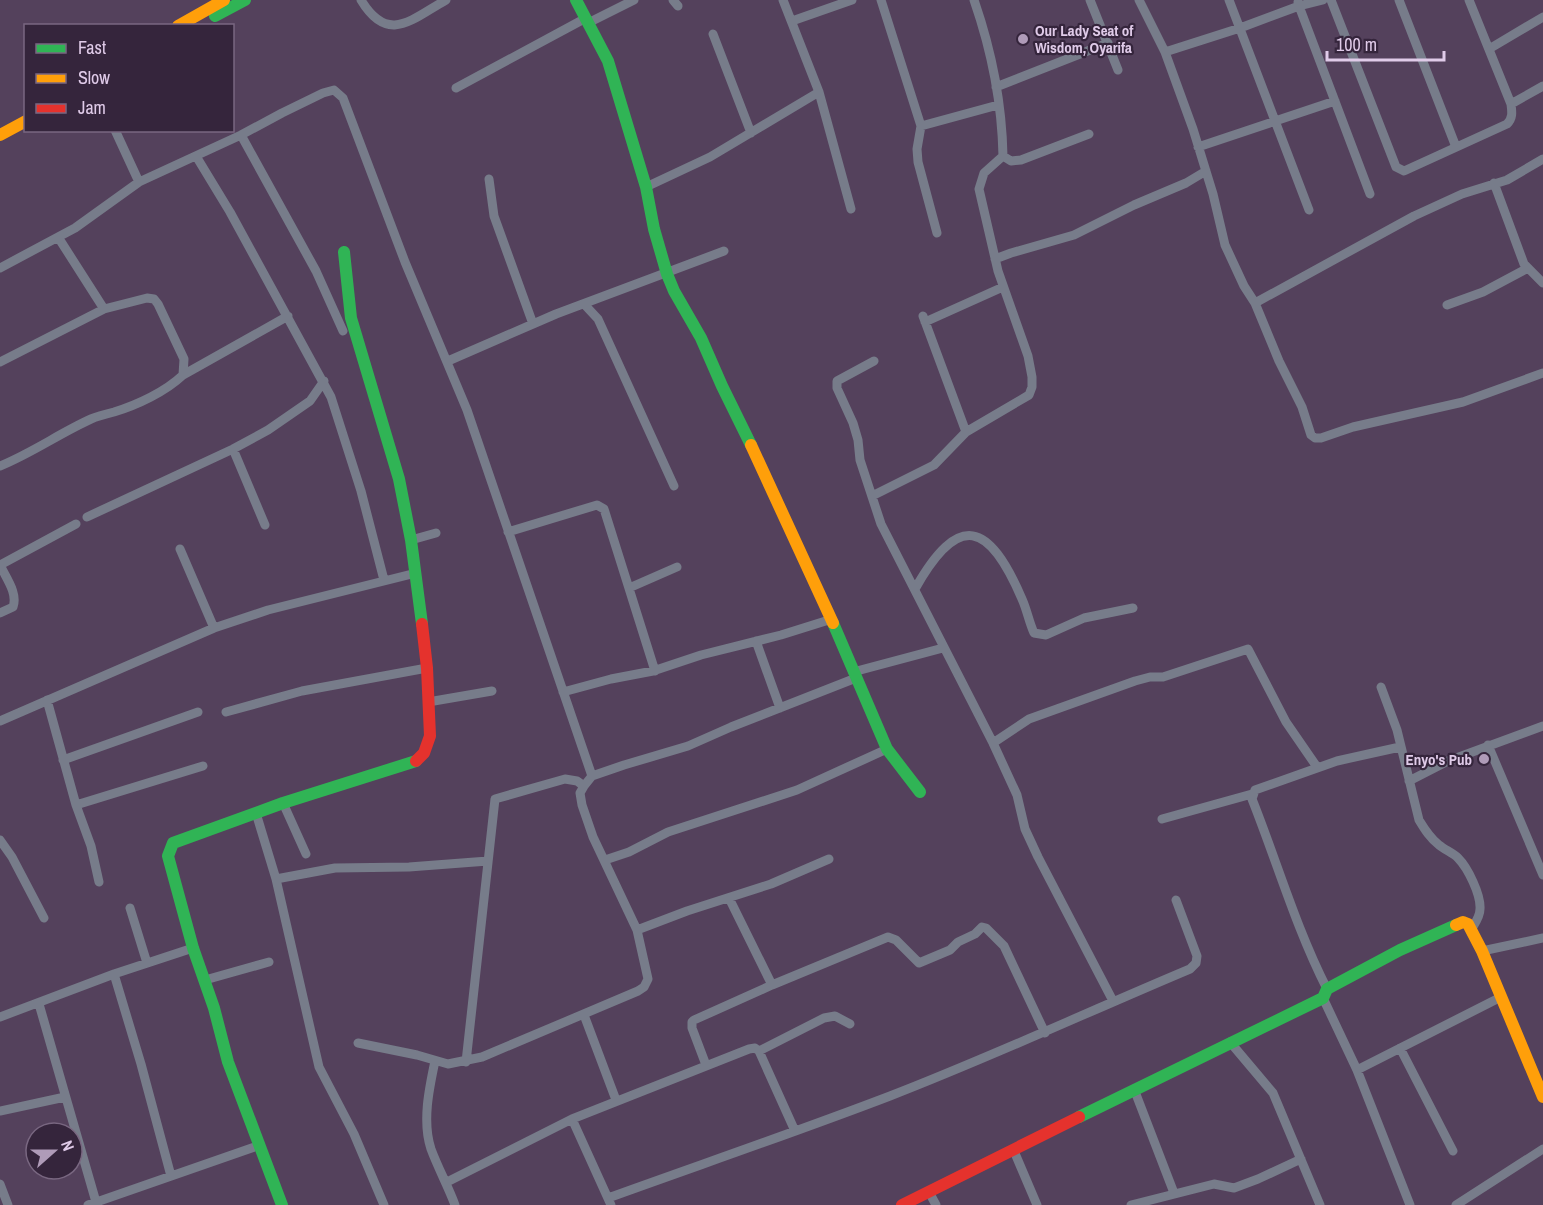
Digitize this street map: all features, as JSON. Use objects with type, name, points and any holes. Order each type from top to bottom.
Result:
[{"type":"main road","points":[[182,24],[224,0]]},
{"type":"main road","points":[[203,24],[245,0]]},
{"type":"main road","points":[[576,0],[608,61],[646,187],[654,229],[667,274],[701,338],[747,435],[832,620],[887,749],[920,792]]},
{"type":"main road","points":[[0,123],[24,110]]},
{"type":"main road","points":[[0,135],[24,122]]},
{"type":"main road","points":[[282,1205],[228,1062],[168,856],[173,843],[283,803],[417,761],[424,754],[430,736],[427,668],[411,540],[399,479],[351,318],[344,252]]},
{"type":"main road","points":[[902,1205],[1230,1042],[1325,993],[1400,950],[1459,923],[1468,924],[1472,930],[1543,1096]]},
{"type":"street","points":[[361,0],[368,11],[387,25],[403,25],[446,0]]},
{"type":"street","points":[[456,88],[587,21],[634,0]]},
{"type":"street","points":[[783,0],[819,92],[851,209]]},
{"type":"street","points":[[792,21],[852,0]]},
{"type":"street","points":[[881,0],[921,126],[917,149],[918,162],[938,233]]},
{"type":"street","points":[[974,0],[996,87],[1003,156]]},
{"type":"street","points":[[1090,0],[1118,70]]},
{"type":"street","points":[[1139,0],[1165,52],[1206,171],[1225,245],[1244,286],[1255,303],[1279,361],[1302,407],[1311,435],[1321,438],[1362,425],[1463,402],[1543,373]]},
{"type":"street","points":[[1229,0],[1310,210]]},
{"type":"street","points":[[1165,52],[1240,28],[1298,3],[1323,0]]},
{"type":"street","points":[[1331,0],[1396,167],[1404,171],[1510,121],[1511,104],[1469,0]]},
{"type":"street","points":[[1399,0],[1456,147]]},
{"type":"street","points":[[1298,3],[1370,194]]},
{"type":"street","points":[[1489,49],[1543,17]]},
{"type":"street","points":[[713,34],[751,132]]},
{"type":"street","points":[[996,87],[1108,43]]},
{"type":"street","points":[[1511,104],[1543,86]]},
{"type":"street","points":[[0,268],[75,228],[139,182],[241,135],[282,112],[334,90],[343,98],[405,262],[448,361],[592,776]]},
{"type":"street","points":[[646,187],[710,157],[819,92]]},
{"type":"street","points":[[1198,147],[1335,101]]},
{"type":"street","points":[[921,126],[998,105]]},
{"type":"street","points":[[117,132],[139,182]]},
{"type":"street","points":[[1003,156],[1011,161],[1021,160],[1089,134]]},
{"type":"street","points":[[241,135],[316,271],[343,331]]},
{"type":"street","points":[[196,156],[230,212],[324,381],[361,491],[384,580]]},
{"type":"street","points":[[872,496],[934,465],[966,432],[1029,395],[1032,387],[1028,356],[1003,287],[980,189],[984,173],[1003,156]]},
{"type":"street","points":[[1255,303],[1414,216],[1462,194],[1507,180],[1543,159]]},
{"type":"street","points":[[995,259],[1011,252],[1074,235],[1134,205],[1186,183],[1206,171]]},
{"type":"street","points":[[489,179],[494,216],[533,324]]},
{"type":"street","points":[[1494,183],[1524,264],[1543,283]]},
{"type":"street","points":[[58,237],[104,309]]},
{"type":"street","points":[[448,361],[533,324],[724,251]]},
{"type":"street","points":[[1447,305],[1483,292],[1528,268]]},
{"type":"street","points":[[966,432],[924,319],[1003,287]]},
{"type":"street","points":[[0,362],[104,309],[147,298],[154,299],[184,358],[183,375]]},
{"type":"street","points":[[584,304],[598,319],[674,486]]},
{"type":"street","points":[[0,466],[26,456],[62,433],[94,417],[137,403],[288,316]]},
{"type":"street","points":[[874,361],[837,381],[837,388],[853,423],[860,460],[881,524],[993,743],[1017,795],[1025,829],[1038,857],[1113,1001]]},
{"type":"street","points":[[87,517],[233,449],[268,429],[310,401],[324,381]]},
{"type":"street","points":[[310,401],[331,397]]},
{"type":"street","points":[[233,449],[265,525]]},
{"type":"street","points":[[508,532],[597,505],[601,506],[604,509],[655,670]]},
{"type":"street","points":[[0,613],[13,607],[15,601],[0,565],[76,524]]},
{"type":"street","points":[[411,540],[436,533]]},
{"type":"street","points":[[915,589],[937,554],[951,542],[963,536],[974,536],[987,542],[998,552],[1023,602],[1034,633],[1046,635],[1084,618],[1133,608]]},
{"type":"street","points":[[180,549],[214,628]]},
{"type":"street","points":[[629,588],[677,567]]},
{"type":"street","points":[[0,721],[214,628],[268,610],[416,573]]},
{"type":"street","points":[[563,693],[611,679],[655,670],[701,655],[832,620]]},
{"type":"street","points":[[756,641],[780,708]]},
{"type":"street","points":[[358,1043],[417,1055],[447,1064],[466,1062],[584,1015],[644,987],[648,979],[647,966],[637,930],[593,837],[584,811],[580,793],[592,776],[688,746],[855,675],[943,648]]},
{"type":"street","points":[[993,743],[1029,719],[1072,703],[1135,681],[1150,677],[1163,677],[1248,649],[1286,722],[1317,767]]},
{"type":"street","points":[[226,712],[302,691],[427,668]]},
{"type":"street","points":[[1381,687],[1397,730],[1417,814],[1426,832],[1439,845],[1456,856],[1470,874],[1480,906],[1479,917],[1472,930]]},
{"type":"street","points":[[428,702],[492,691]]},
{"type":"street","points":[[47,700],[76,805],[91,846],[99,882]]},
{"type":"street","points":[[63,760],[198,712]]},
{"type":"street","points":[[1409,781],[1448,761],[1543,726]]},
{"type":"street","points":[[1488,746],[1543,875]]},
{"type":"street","points":[[1162,819],[1252,794],[1255,790],[1317,767],[1400,747]]},
{"type":"street","points":[[605,860],[629,852],[668,832],[797,790],[887,749]]},
{"type":"street","points":[[76,805],[203,766]]},
{"type":"street","points":[[466,1062],[495,799],[565,779],[577,781],[584,786]]},
{"type":"street","points":[[1252,794],[1297,922],[1410,1205]]},
{"type":"street","points":[[283,803],[306,854]]},
{"type":"street","points":[[256,813],[276,879],[319,1067],[354,1134],[384,1205]]},
{"type":"street","points":[[0,840],[12,857],[44,918]]},
{"type":"street","points":[[637,930],[687,910],[771,884],[829,859]]},
{"type":"street","points":[[276,879],[335,868],[409,867],[488,861]]},
{"type":"street","points":[[729,898],[772,986]]},
{"type":"street","points":[[572,1119],[610,1202],[890,1096],[1045,1033],[1113,1001],[1190,969],[1196,963],[1197,956],[1176,900]]},
{"type":"street","points":[[130,908],[147,963]]},
{"type":"street","points":[[706,1065],[692,1028],[692,1022],[888,938],[896,940],[919,963],[950,950],[957,942],[975,934],[982,927],[986,928],[1004,946],[1045,1033]]},
{"type":"street","points":[[1482,951],[1543,938]]},
{"type":"street","points":[[0,1017],[114,974],[193,948]]},
{"type":"street","points":[[205,980],[269,962]]},
{"type":"street","points":[[114,974],[171,1176]]},
{"type":"street","points":[[1357,1070],[1501,997]]},
{"type":"street","points":[[39,1004],[65,1097],[100,1203],[260,1145]]},
{"type":"street","points":[[584,1015],[616,1100]]},
{"type":"street","points":[[759,1051],[824,1018],[835,1016],[849,1024]]},
{"type":"street","points":[[1230,1042],[1274,1093],[1320,1205]]},
{"type":"street","points":[[447,1182],[572,1119],[706,1065],[755,1048],[759,1051],[795,1131]]},
{"type":"street","points":[[1400,1048],[1453,1151]]},
{"type":"street","points":[[435,1061],[428,1107],[428,1136],[431,1149],[455,1205]]},
{"type":"street","points":[[1134,1089],[1174,1193]]},
{"type":"street","points":[[0,1111],[65,1097]]},
{"type":"street","points":[[1456,1205],[1543,1149]]},
{"type":"street","points":[[1014,1151],[1037,1205]]},
{"type":"street","points":[[1131,1205],[1163,1201],[1174,1193],[1214,1184],[1234,1188],[1301,1159]]},
{"type":"street","points":[[0,1184],[8,1205]]},
{"type":"street","points":[[930,1192],[936,1205]]},
{"type":"traffic: fast","points":[[215,16],[245,0]]},
{"type":"traffic: fast","points":[[576,0],[608,61],[646,187],[654,229],[667,274],[701,338],[751,445]]},
{"type":"traffic: fast","points":[[344,252],[351,318],[399,479],[411,540],[422,624]]},
{"type":"traffic: fast","points":[[833,623],[887,749],[920,792]]},
{"type":"traffic: fast","points":[[282,1205],[228,1062],[168,856],[173,843],[283,803],[416,761]]},
{"type":"traffic: fast","points":[[1079,1117],[1323,998],[1327,989],[1400,950],[1456,925]]},
{"type":"traffic: slow","points":[[182,24],[224,0]]},
{"type":"traffic: slow","points":[[0,135],[24,122]]},
{"type":"traffic: slow","points":[[751,445],[833,623]]},
{"type":"traffic: slow","points":[[1456,925],[1463,922],[1468,924],[1482,951],[1543,1097]]},
{"type":"traffic: jam","points":[[416,761],[424,753],[430,736],[427,668],[422,624]]},
{"type":"traffic: jam","points":[[902,1205],[1079,1117]]},
{"type":"place","name":"Our Lady Seat of Wisdom, Oyarifa","points":[[1023,39]]},
{"type":"place","name":"Enyo's Pub","points":[[1484,759]]}]
